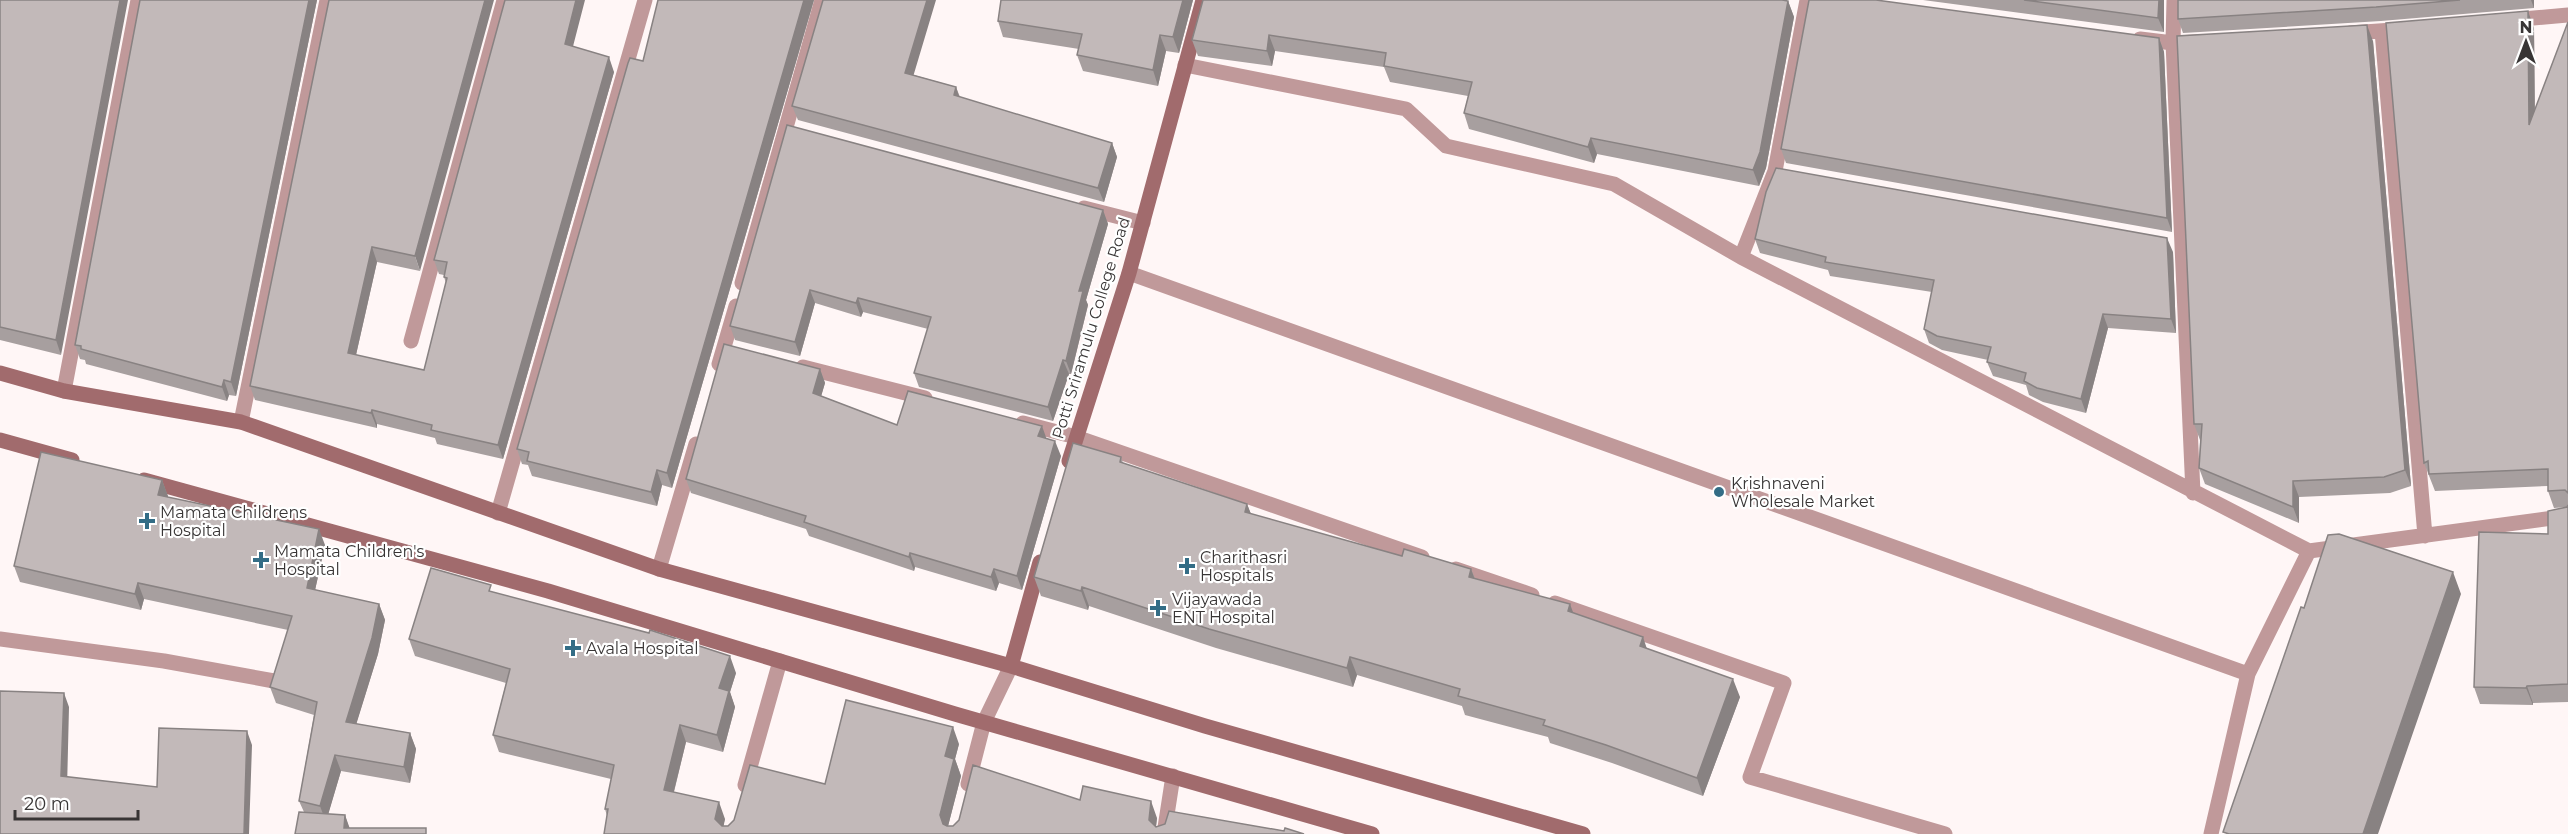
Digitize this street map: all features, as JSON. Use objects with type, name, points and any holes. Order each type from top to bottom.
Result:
[{"type":"street","points":[[64,391],[138,0]]},
{"type":"street","points":[[241,422],[327,0]]},
{"type":"street","points":[[411,341],[504,0]]},
{"type":"street","points":[[498,513],[645,0]]},
{"type":"street","points":[[714,380],[730,349],[792,129],[822,0]]},
{"type":"street","name":"Potti Sriramulu College Road","points":[[1066,471],[1129,273],[1203,0]]},
{"type":"street","points":[[1741,257],[1780,172],[1807,0]]},
{"type":"street","points":[[2174,0],[2176,243],[2193,493]]},
{"type":"street","points":[[2498,21],[2568,15]]},
{"type":"street","points":[[2336,34],[2417,28]]},
{"type":"street","points":[[2382,32],[2425,536]]},
{"type":"street","points":[[2127,37],[2173,43],[2208,41]]},
{"type":"street","points":[[1185,65],[1406,109],[1446,146],[1614,184],[1741,257],[2308,551],[2568,516]]},
{"type":"street","points":[[1074,205],[1143,224]]},
{"type":"street","points":[[1129,273],[2248,674]]},
{"type":"street","points":[[792,364],[940,402]]},
{"type":"street","points":[[0,373],[64,391],[241,422],[659,569],[1011,666],[1204,726],[1583,834]]},
{"type":"street","points":[[1008,419],[1076,437],[1784,683],[1750,777],[1945,834]]},
{"type":"street","points":[[659,569],[701,425]]},
{"type":"street","points":[[0,440],[91,465]]},
{"type":"street","points":[[126,475],[548,591],[780,662],[1372,834]]},
{"type":"street","points":[[964,800],[984,722],[1011,666],[1043,551]]},
{"type":"street","points":[[2211,834],[2248,674],[2308,551]]},
{"type":"street","points":[[0,639],[164,662],[274,681]]},
{"type":"street","points":[[741,800],[780,662]]},
{"type":"street","points":[[1164,834],[1173,776]]},
{"type":"building","points":[[0,0],[120,0],[56,340],[0,327]]},
{"type":"building","points":[[140,0],[309,0],[231,382],[224,380],[222,387],[81,349],[81,346],[75,345]]},
{"type":"building","points":[[329,0],[485,0],[415,256],[372,247],[348,353],[424,370],[447,278],[444,277],[447,262],[434,260],[505,0],[576,0],[565,44],[609,57],[498,445],[431,430],[432,425],[372,410],[371,413],[250,386]]},
{"type":"building","points":[[658,0],[804,0],[667,473],[657,470],[651,492],[527,461],[529,452],[517,449],[628,63],[630,58],[643,61]]},
{"type":"building","points":[[823,0],[927,0],[905,73],[956,87],[954,95],[1112,143],[1098,188],[792,106]]},
{"type":"building","points":[[1001,0],[1183,0],[1173,37],[1160,35],[1153,70],[1077,55],[1082,34],[998,21]]},
{"type":"building","points":[[1203,0],[1788,1],[1760,152],[1753,170],[1591,138],[1588,147],[1464,113],[1472,82],[1384,66],[1386,53],[1269,35],[1267,51],[1192,40]]},
{"type":"building","points":[[1809,0],[1876,0],[2159,38],[2167,218],[1781,149]]},
{"type":"building","points":[[2024,0],[2159,0],[2158,18]]},
{"type":"building","points":[[2178,0],[2460,0],[2178,19]]},
{"type":"building","points":[[2528,11],[2529,125],[2568,22],[2568,493],[2565,490],[2548,491],[2548,469],[2429,474],[2428,461],[2424,463],[2386,23]]},
{"type":"building","points":[[2367,25],[2405,470],[2384,477],[2293,481],[2293,507],[2199,468],[2202,424],[2194,424],[2177,36]]},
{"type":"building","points":[[787,125],[1103,210],[1079,291],[1083,291],[1066,361],[1063,360],[1048,407],[914,373],[931,317],[858,298],[856,303],[810,290],[795,342],[730,326]]},
{"type":"building","points":[[1776,168],[2167,238],[2171,319],[2103,314],[2081,399],[2037,388],[2024,381],[2026,373],[1987,362],[1991,347],[1937,336],[1924,329],[1934,280],[1825,262],[1826,257],[1755,239],[1766,192]]},
{"type":"building","points":[[724,344],[820,369],[813,393],[897,425],[908,391],[1042,426],[1038,436],[1055,441],[1017,576],[994,569],[991,577],[910,553],[909,557],[804,522],[806,516],[686,479]]},
{"type":"building","points":[[1073,443],[1121,457],[1120,462],[1247,504],[1245,512],[1402,556],[1404,549],[1471,569],[1469,577],[1570,604],[1568,611],[1643,637],[1640,646],[1733,679],[1697,778],[1543,725],[1545,720],[1458,696],[1460,689],[1350,657],[1347,668],[1209,629],[1082,587],[1081,591],[1034,577]]},
{"type":"building","points":[[41,452],[162,480],[158,495],[319,529],[307,588],[379,604],[372,638],[346,722],[410,733],[404,767],[335,755],[320,806],[299,801],[317,702],[270,687],[292,616],[138,583],[135,594],[14,566]]},
{"type":"building","points":[[2568,505],[2568,684],[2527,686],[2526,688],[2474,687],[2479,532],[2548,534],[2548,511]]},
{"type":"building","points":[[2339,534],[2453,572],[2363,834],[2229,834],[2223,832],[2328,535]]},
{"type":"building","points":[[431,568],[491,585],[489,591],[649,633],[650,630],[730,656],[719,688],[729,691],[717,735],[680,725],[664,790],[719,802],[715,819],[722,826],[728,826],[734,820],[750,765],[825,784],[846,700],[953,727],[945,756],[954,759],[940,815],[943,824],[947,826],[953,826],[959,820],[973,765],[1080,800],[1083,786],[1151,801],[1149,820],[1156,827],[1165,824],[1169,811],[1284,831],[1285,828],[1304,834],[604,834],[608,809],[605,809],[614,765],[493,735],[510,669],[409,639]]},
{"type":"building","points":[[0,691],[64,693],[61,776],[157,787],[159,728],[247,731],[244,834],[0,834]]},
{"type":"building","points":[[299,812],[345,815],[344,828],[426,828],[426,834],[295,834]]},
{"type":"place","name":"Krishnaveni Wholesale Market","points":[[1719,492]]},
{"type":"place","name":"Mamata Childrens Hospital","points":[[147,521]]},
{"type":"place","name":"Mamata Children's Hospital","points":[[261,560]]},
{"type":"place","name":"Charithasri Hospitals","points":[[1187,566]]},
{"type":"place","name":"Vijayawada ENT Hospital","points":[[1158,608]]},
{"type":"place","name":"Avala Hospital","points":[[573,648]]}]
